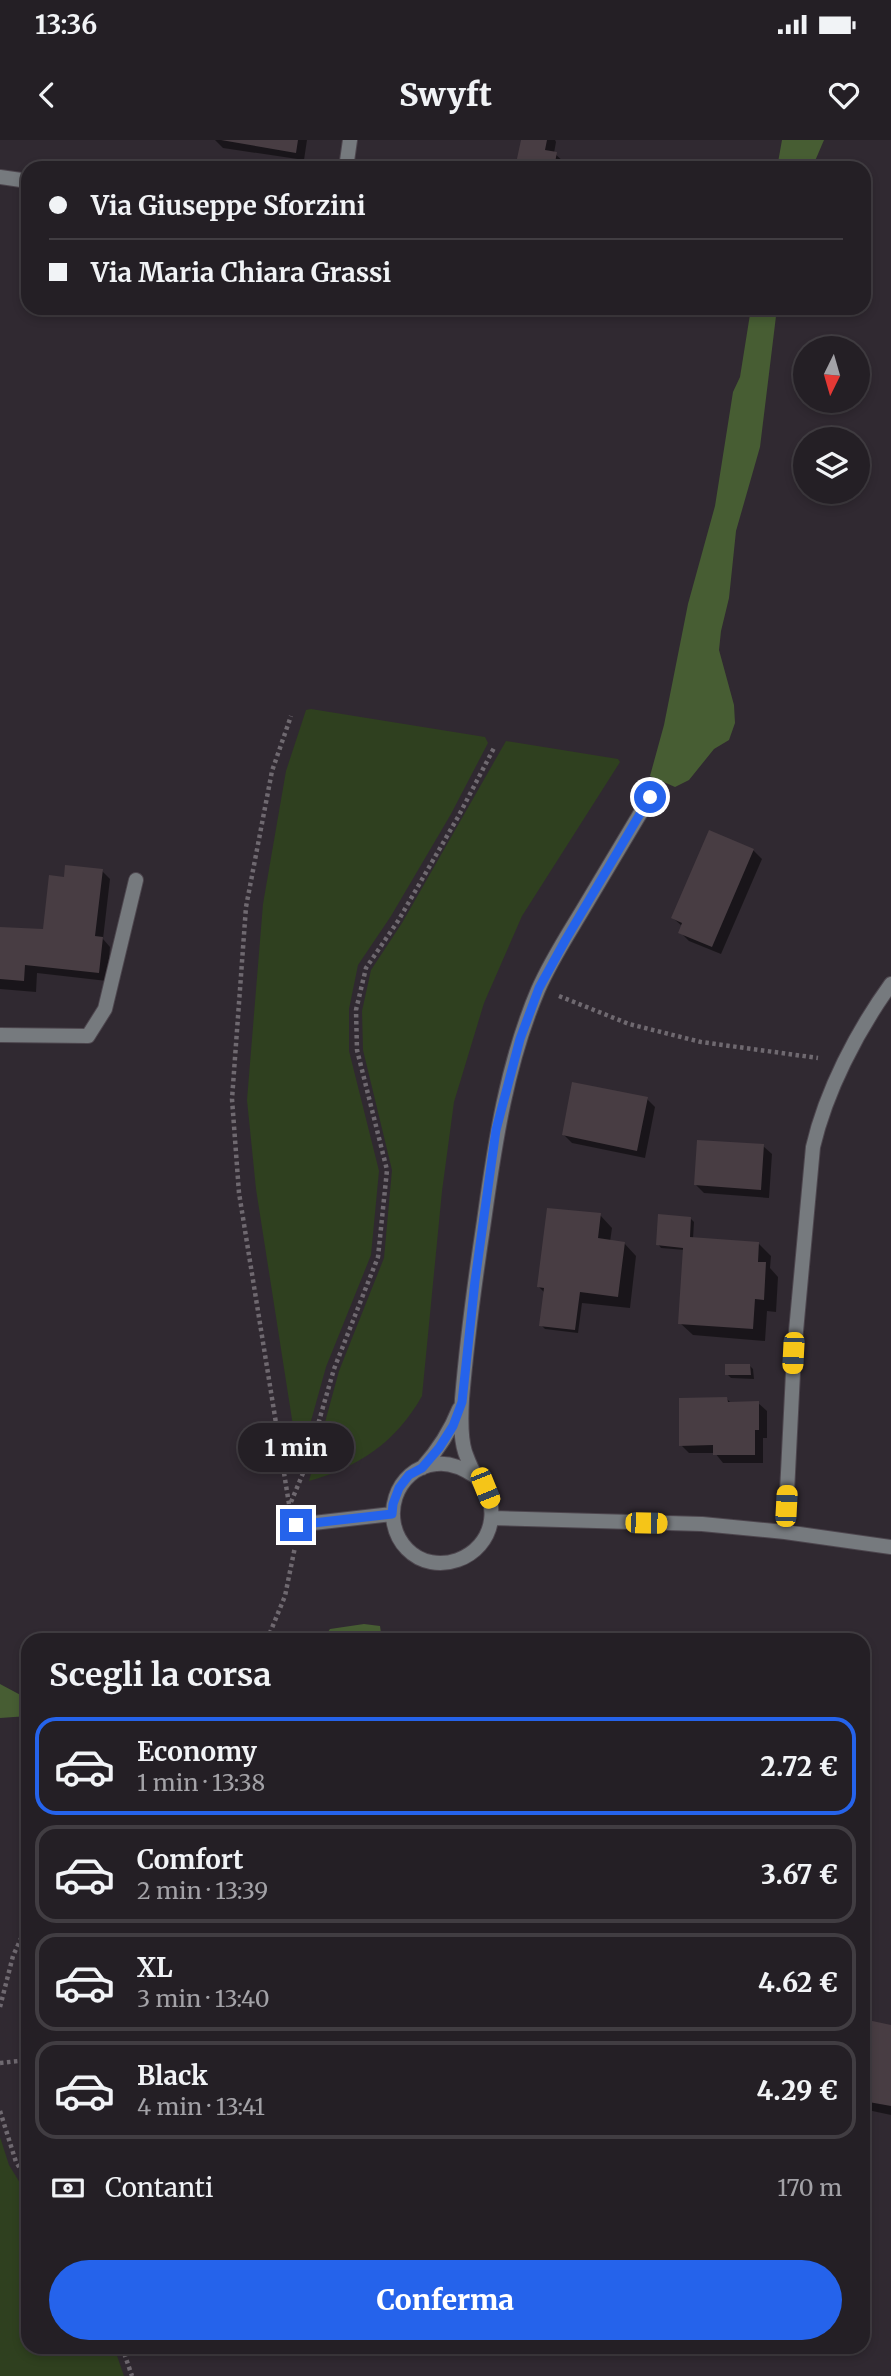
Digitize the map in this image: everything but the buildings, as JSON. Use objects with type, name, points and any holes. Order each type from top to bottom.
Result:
[{"type":"street","points":[[347,161],[350,140]]},
{"type":"street","points":[[0,177],[21,180]]},
{"type":"street","points":[[475,1476],[464,1448],[462,1402],[475,1281],[496,1130],[520,1039],[539,988],[650,797]]},
{"type":"street","points":[[0,1035],[88,1036],[105,1009],[135,880]]},
{"type":"street","points":[[785,1531],[793,1353],[809,1174],[820,1118],[845,1061],[891,984]]},
{"type":"street","points":[[422,1468],[446,1437],[462,1402]]},
{"type":"street","points":[[435,1464],[450,1464],[475,1476],[485,1488],[491,1502],[492,1518],[488,1533],[480,1546],[460,1559],[437,1563],[422,1559],[408,1550],[398,1537],[392,1514],[399,1488],[409,1475],[435,1464]]},
{"type":"street","points":[[296,1525],[392,1514]]},
{"type":"street","points":[[492,1518],[702,1524],[785,1531],[891,1547]]},
{"type":"path","points":[[270,1633],[285,1596],[294,1557],[296,1525],[289,1504],[239,1193],[232,1099],[246,907],[271,771],[291,716]]},
{"type":"path","points":[[289,1504],[306,1466],[334,1369],[378,1257],[387,1170],[357,1050],[356,1010],[366,968],[458,817],[495,746]]},
{"type":"path","points":[[539,988],[629,1024],[701,1042],[845,1061]]},
{"type":"path","points":[[0,2007],[13,1956],[21,1938]]},
{"type":"path","points":[[0,2063],[21,2061]]},
{"type":"path","points":[[0,2111],[21,2170]]},
{"type":"path","points":[[124,2354],[132,2376]]},
{"type":"green space","points":[[782,140],[824,140],[815,161],[778,161]]},
{"type":"green space","points":[[750,315],[776,315],[760,447],[736,531],[729,598],[719,650],[734,705],[735,723],[729,740],[714,749],[689,780],[675,787],[650,776],[664,725],[688,604],[715,506],[733,392],[740,377]]},
{"type":"green space","points":[[306,710],[485,737],[488,743],[451,814],[391,916],[358,965],[349,1009],[349,1051],[379,1171],[371,1255],[326,1367],[299,1464],[256,1189],[247,1100],[263,904],[286,771]]},
{"type":"green space","points":[[506,741],[618,759],[620,762],[522,916],[484,1003],[454,1102],[442,1191],[422,1396],[400,1427],[375,1451],[344,1468],[309,1481],[339,1371],[384,1258],[392,1170],[363,1050],[362,1011],[371,970],[402,923]]},
{"type":"green space","points":[[364,1624],[380,1626],[381,1633],[327,1633],[330,1629]]},
{"type":"green space","points":[[0,1684],[21,1695],[21,1716],[0,1718]]},
{"type":"green space","points":[[0,2137],[9,2165],[21,2185],[21,2354],[116,2354],[124,2376],[0,2376]]},
{"type":"route","points":[[296,1525],[392,1514],[399,1488],[409,1475],[422,1468],[453,1426],[462,1402],[475,1281],[496,1130],[520,1039],[539,988],[650,797]]}]
